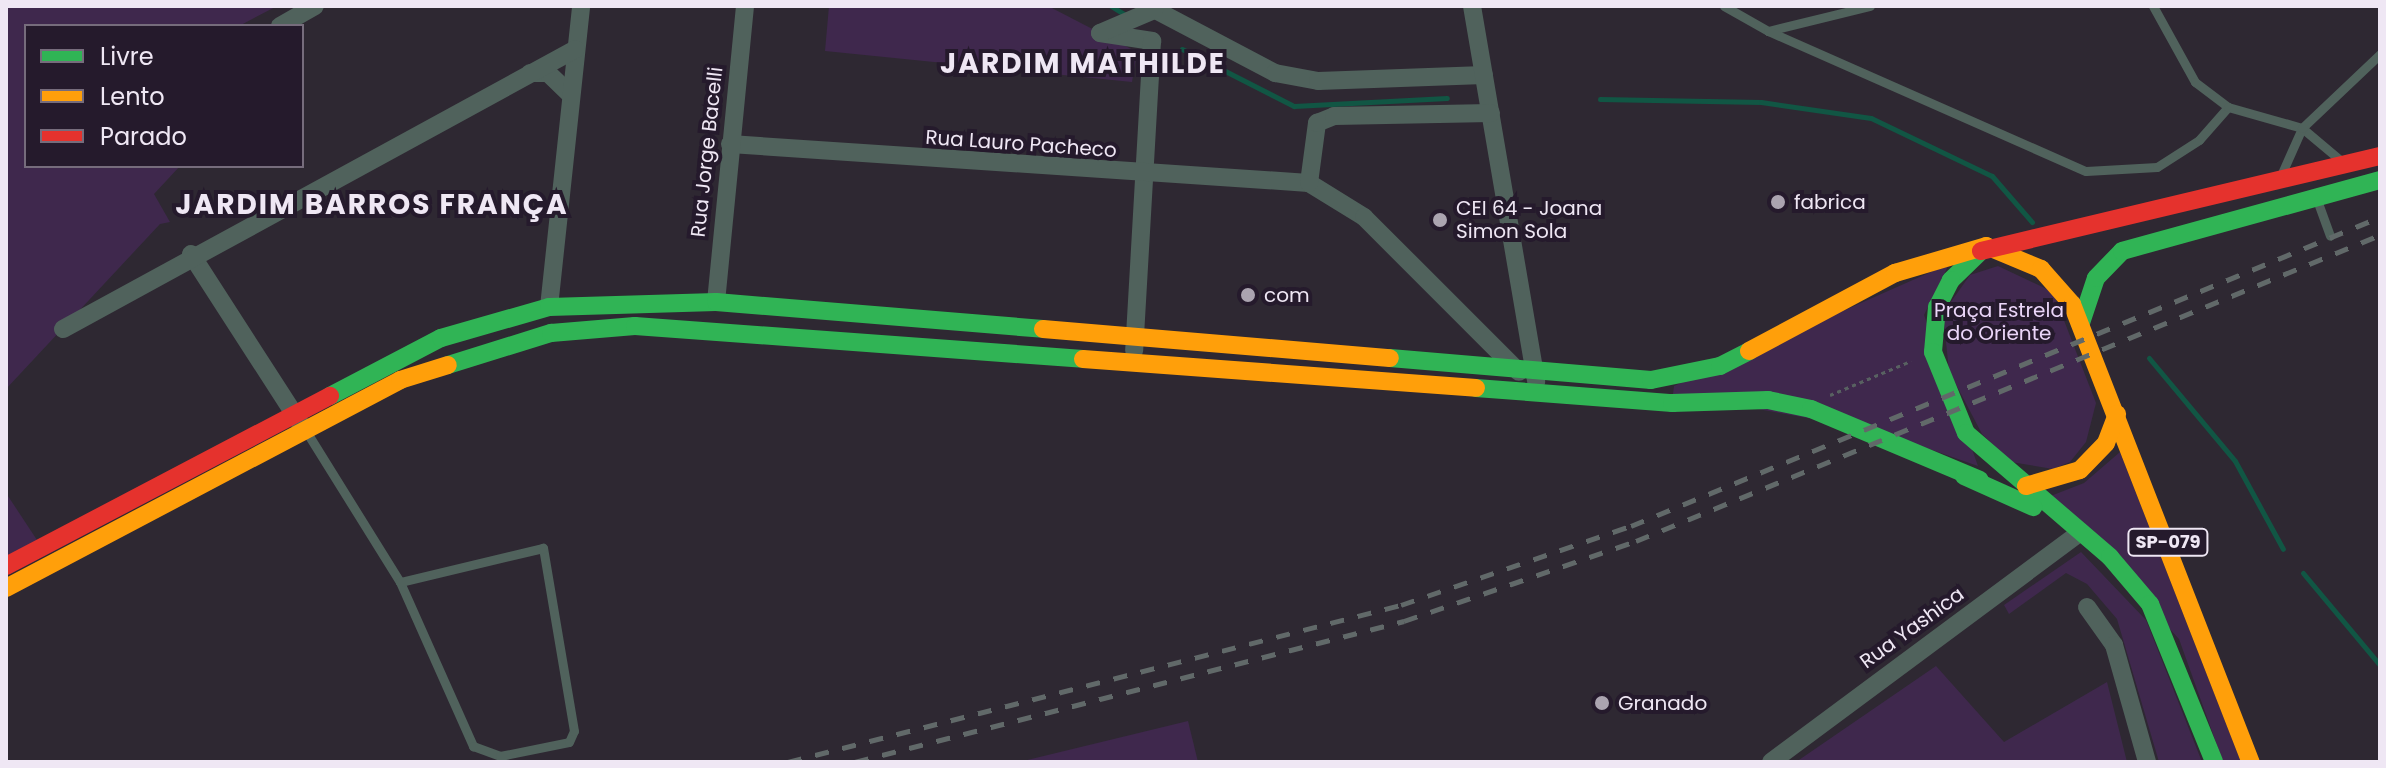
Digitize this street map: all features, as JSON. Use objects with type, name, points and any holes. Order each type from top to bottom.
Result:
[{"type":"main road","points":[[6,566],[292,413],[441,338],[549,307],[716,302],[1134,331],[1651,380],[1697,372],[1749,353],[1895,273],[1986,246],[2277,185],[2380,156]]},
{"type":"main road","points":[[2081,323],[2096,278],[2122,251],[2317,200],[2380,180]]},
{"type":"main road","points":[[1933,352],[1943,292],[1986,246]]},
{"type":"main road","name":"SP-079","points":[[1986,246],[2050,275],[2081,323],[2251,762]]},
{"type":"main road","points":[[517,342],[549,307]]},
{"type":"main road","points":[[6,588],[400,380],[517,342],[679,327],[1133,357],[1672,403],[1768,400],[1811,409],[1964,476],[2081,532]]},
{"type":"main road","name":"SP-079","points":[[1933,352],[1974,445],[2081,532],[2150,604],[2214,762]]},
{"type":"main road","points":[[1964,476],[2026,486],[2080,470],[2106,443],[2117,414]]},
{"type":"street","points":[[284,24],[315,6]]},
{"type":"street","points":[[549,307],[581,6]]},
{"type":"street","name":"Rua Jorge Bacelli","points":[[716,302],[745,6]]},
{"type":"street","points":[[1472,6],[1536,371],[1536,391]]},
{"type":"street","points":[[1133,357],[1152,41],[1100,33],[1151,8],[1275,73],[1318,81],[1484,75]]},
{"type":"street","points":[[63,329],[191,254],[576,49]]},
{"type":"street","points":[[530,73],[548,73],[571,95]]},
{"type":"street","points":[[1491,113],[1334,116],[1317,123],[1309,183],[1364,217],[1536,391]]},
{"type":"street","name":"Rua Lauro Pacheco","points":[[730,144],[1144,175],[1309,183]]},
{"type":"street","points":[[191,254],[306,431]]},
{"type":"street","name":"Rua Yashica","points":[[1771,762],[2081,532]]},
{"type":"street","points":[[2087,607],[2114,645],[2147,762]]},
{"type":"lane","points":[[1724,6],[1768,31],[2086,171],[2157,167],[2199,140],[2228,107]]},
{"type":"lane","points":[[1768,31],[1870,6]]},
{"type":"lane","points":[[2153,6],[2195,82],[2228,107],[2302,128],[2348,166]]},
{"type":"lane","points":[[2277,185],[2302,128],[2380,54]]},
{"type":"lane","points":[[2317,200],[2330,236]]},
{"type":"lane","points":[[306,431],[400,582],[473,746],[500,756],[569,742],[572,716],[543,548],[400,582]]},
{"type":"path","points":[[1811,409],[1933,352]]},
{"type":"green space","points":[[6,6],[277,6],[243,24],[24,24],[24,168],[178,168],[154,194],[170,222],[160,224],[6,389]]},
{"type":"green space","points":[[829,6],[1048,6],[1137,52],[1132,82],[825,51]]},
{"type":"green space","points":[[1949,264],[1924,315],[1978,466],[1875,430],[1673,394],[1674,386]]},
{"type":"green space","name":"Praça Estrela do Oriente","points":[[1998,266],[2053,292],[2096,403],[2086,442],[2070,462],[2053,469],[2011,462],[1982,434],[1949,371],[1943,313],[1970,275]]},
{"type":"green space","points":[[2120,452],[2241,762],[2223,762],[2179,639],[2048,497],[2084,483]]},
{"type":"green space","points":[[6,493],[37,540],[6,557]]},
{"type":"green space","points":[[2081,552],[2146,620],[2202,762],[2159,762],[2117,619],[2087,584],[2066,573],[2009,614],[2004,605]]},
{"type":"green space","points":[[1936,666],[2004,742],[2107,682],[2127,762],[1796,762]]},
{"type":"green space","points":[[1188,721],[1198,762],[1019,762]]},
{"type":"waterway","points":[[1111,6],[1124,14]]},
{"type":"waterway","points":[[1182,49],[1294,106],[1447,98]]},
{"type":"waterway","points":[[1600,99],[1761,102],[1871,118],[1992,176],[2032,222]]},
{"type":"waterway","points":[[2149,358],[2235,461],[2283,549]]},
{"type":"waterway","points":[[2303,573],[2380,665]]},
{"type":"railway","points":[[788,762],[1401,605],[1631,526],[2380,217]]},
{"type":"railway","points":[[855,762],[1404,621],[1636,541],[2380,235]]},
{"type":"traffic: fast","points":[[2081,323],[2096,278],[2122,251],[2380,180]]},
{"type":"traffic: fast","points":[[1981,251],[1951,280],[1937,307],[1933,352],[1966,433],[2110,557],[2150,604],[2214,762]]},
{"type":"traffic: fast","points":[[330,396],[441,338],[549,307],[716,302],[1043,329]]},
{"type":"traffic: fast","points":[[448,365],[551,333],[635,326],[1083,359]]},
{"type":"traffic: fast","points":[[1390,358],[1651,380],[1720,366],[1749,351]]},
{"type":"traffic: fast","points":[[1476,388],[1672,403],[1768,400],[1811,409],[1980,480]]},
{"type":"traffic: fast","points":[[1964,476],[2033,507]]},
{"type":"traffic: slow","points":[[1749,351],[1895,273],[1986,246]]},
{"type":"traffic: slow","points":[[1986,246],[2041,269],[2072,304],[2251,762]]},
{"type":"traffic: slow","points":[[1043,329],[1390,358]]},
{"type":"traffic: slow","points":[[1083,359],[1476,388]]},
{"type":"traffic: slow","points":[[6,588],[400,380],[448,365]]},
{"type":"traffic: slow","points":[[2026,486],[2080,470],[2106,443],[2117,414]]},
{"type":"traffic: jam","points":[[1981,251],[2380,156]]},
{"type":"traffic: jam","points":[[6,566],[330,396]]},
{"type":"place","name":"fabrica","points":[[1778,202]]},
{"type":"place","name":"CEI 64 - Joana Simon Sola","points":[[1440,220]]},
{"type":"place","name":"com","points":[[1248,295]]},
{"type":"place","name":"Granado","points":[[1602,703]]},
{"type":"district","name":"JARDIM MATHILDE","points":[[1083,64]]},
{"type":"district","name":"JARDIM BARROS FRANÇA","points":[[372,205]]}]
